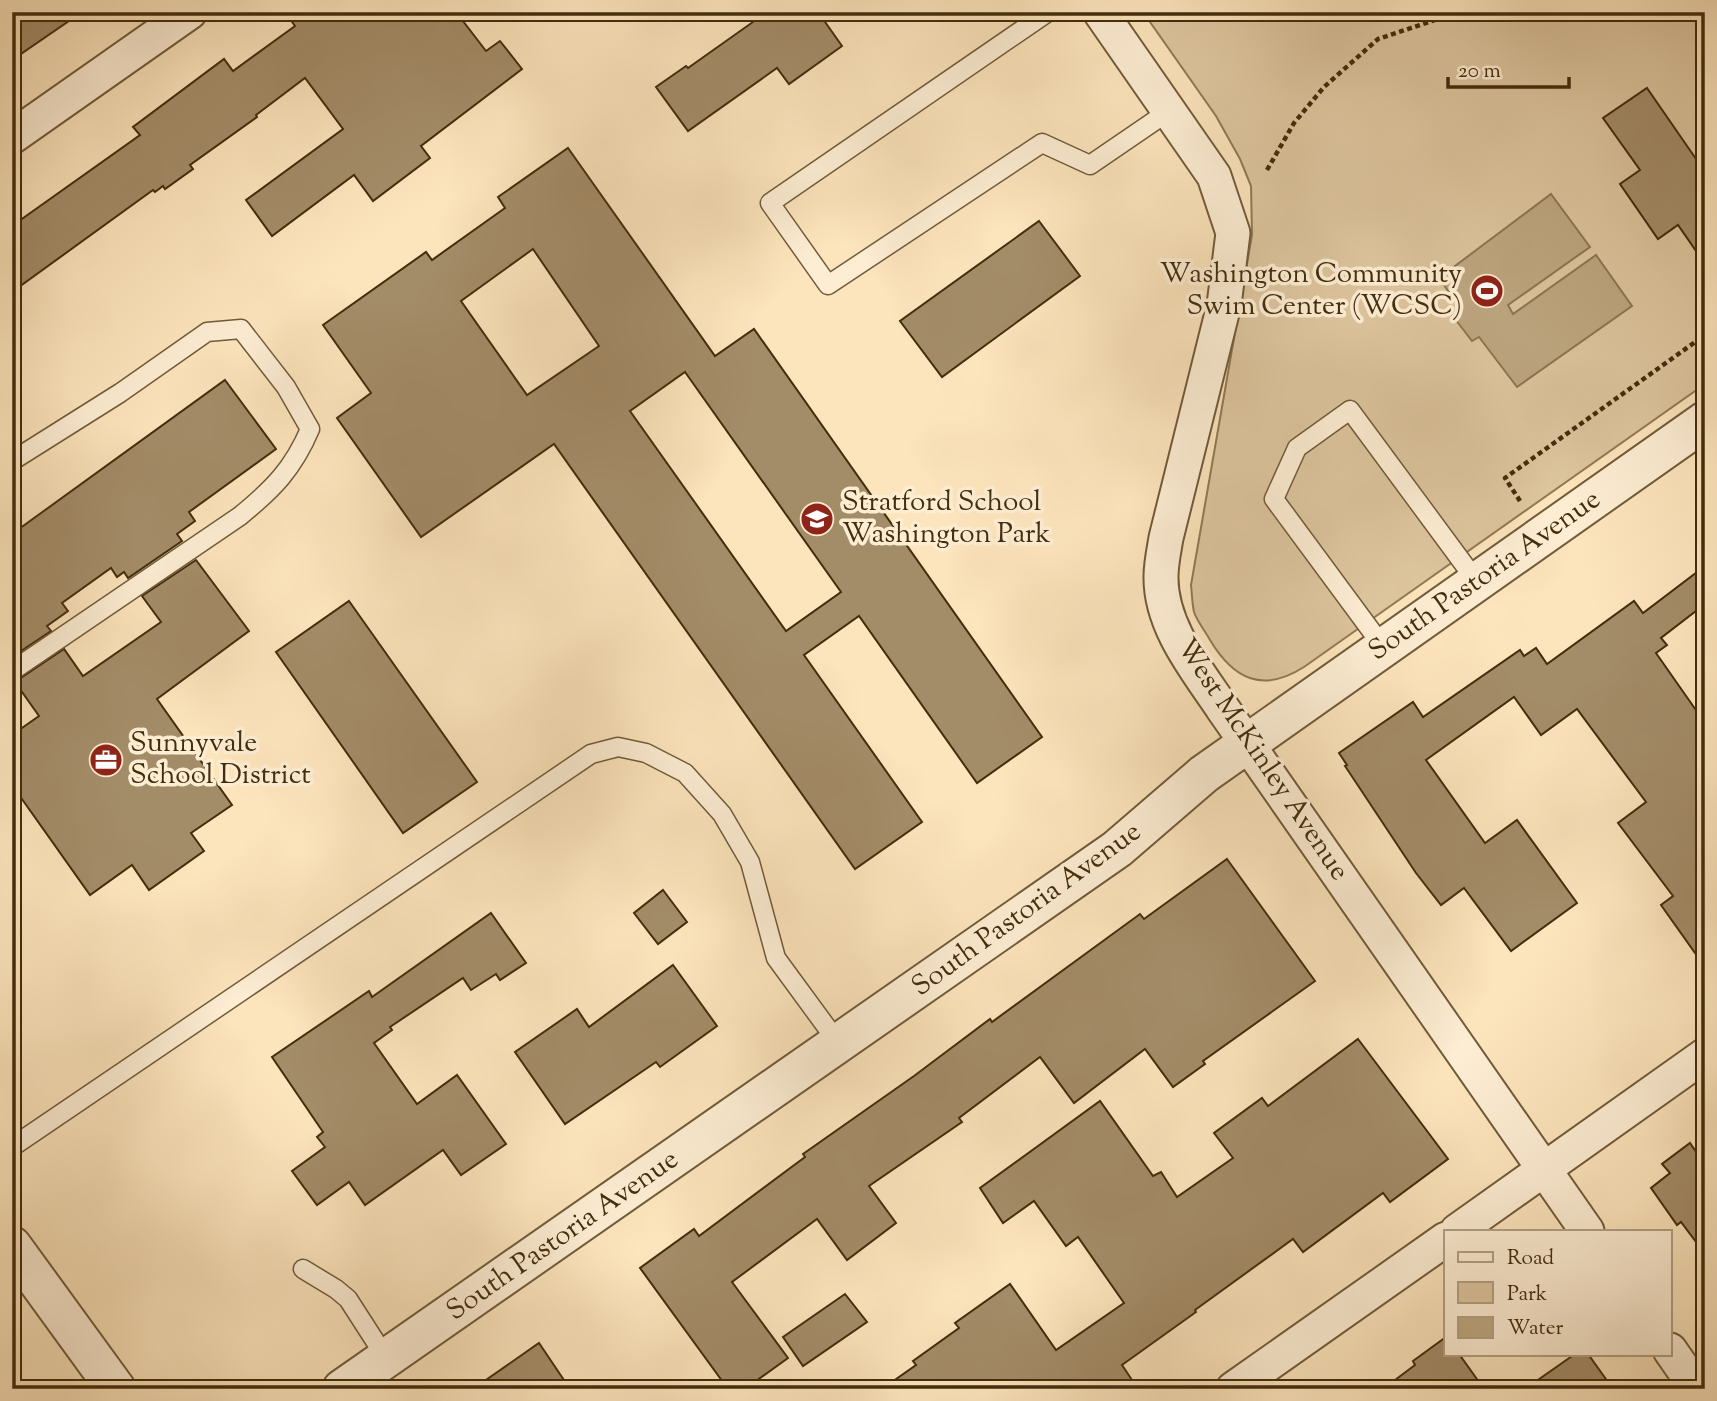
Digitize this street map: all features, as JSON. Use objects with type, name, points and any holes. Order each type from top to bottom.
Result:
[{"type":"street","points":[[12,137],[190,12]]},
{"type":"street","name":"West McKinley Avenue","points":[[1100,12],[1214,176],[1233,233],[1224,305],[1166,538],[1161,577],[1166,612],[1185,652],[1247,744],[1586,1230]]},
{"type":"street","name":"South Pastoria Avenue","points":[[342,1389],[1117,849],[1203,774],[1705,421]]},
{"type":"street","points":[[1458,1230],[1705,1055]]},
{"type":"street","points":[[1233,1389],[1444,1240]]},
{"type":"street","points":[[12,1246],[116,1389]]},
{"type":"street","points":[[1672,1353],[1697,1389]]},
{"type":"lane","points":[[1048,12],[769,203],[828,285],[1042,143],[1090,164],[1169,111]]},
{"type":"lane","points":[[12,461],[120,393],[207,332],[241,329],[286,387],[310,429],[298,456],[270,492],[240,516],[12,671]]},
{"type":"lane","points":[[1384,648],[1274,499],[1297,448],[1350,410],[1476,582]]},
{"type":"lane","points":[[12,1147],[591,754],[618,747],[646,753],[685,773],[722,814],[750,863],[776,958],[839,1044]]},
{"type":"lane","points":[[303,1269],[348,1299],[386,1358]]},
{"type":"path","points":[[1267,170],[1294,123],[1324,86],[1378,39],[1441,18],[1498,12]]},
{"type":"path","points":[[1697,12],[1705,25]]},
{"type":"path","points":[[1523,506],[1505,478],[1705,335]]},
{"type":"green space","points":[[1143,12],[1705,12],[1705,384],[1304,667],[1275,679],[1251,678],[1239,673],[1219,654],[1195,615],[1191,585],[1252,235],[1251,186],[1240,159],[1216,116]]},
{"type":"water","name":"Washington Community Swim Center (WCSC)","points":[[1551,194],[1590,247],[1508,305],[1513,314],[1596,255],[1632,306],[1517,387],[1479,337],[1472,341],[1452,315],[1460,308],[1439,278]]},
{"type":"building","points":[[12,12],[82,12],[12,60]]},
{"type":"building","points":[[285,12],[456,12],[486,51],[500,41],[522,69],[421,146],[430,158],[373,201],[354,175],[272,236],[246,200],[343,129],[305,78],[256,115],[257,117],[190,165],[193,169],[165,189],[163,186],[155,192],[153,190],[12,292],[12,226],[140,135],[133,127],[224,59],[233,71],[295,26]]},
{"type":"building","points":[[767,12],[818,12],[842,46],[789,84],[777,68],[688,131],[656,87],[686,66],[688,68]]},
{"type":"building","points":[[1647,88],[1705,172],[1705,264],[1678,225],[1658,239],[1620,184],[1640,170],[1603,118]]},
{"type":"building","points":[[568,148],[715,356],[754,329],[1042,737],[977,783],[859,616],[804,655],[922,822],[855,869],[554,444],[421,537],[337,418],[371,393],[323,325],[426,252],[432,260],[505,208],[498,197]],"holes":[[[533,249],[599,346],[527,395],[461,301]],[[685,372],[841,592],[786,631],[630,411]]]},
{"type":"building","points":[[1039,221],[1080,276],[942,377],[900,321]]},
{"type":"building","points":[[225,380],[276,449],[189,512],[195,521],[177,534],[182,541],[128,578],[124,572],[117,577],[111,568],[62,603],[68,611],[47,626],[51,631],[12,657],[12,534]]},
{"type":"building","name":"Sunnyvale School District","points":[[196,560],[249,631],[157,699],[232,805],[191,833],[204,851],[149,890],[132,865],[90,895],[12,785],[12,735],[39,716],[15,682],[64,649],[83,676],[161,622],[142,596]]},
{"type":"building","points":[[1705,566],[1705,604],[1661,638],[1667,645],[1656,653],[1705,723],[1705,967],[1661,905],[1673,896],[1618,823],[1646,802],[1577,709],[1541,735],[1514,697],[1426,760],[1485,843],[1517,820],[1577,903],[1511,951],[1464,888],[1441,905],[1416,873],[1339,753],[1413,702],[1423,717],[1520,650],[1524,656],[1536,648],[1547,664],[1634,601],[1643,613]]},
{"type":"building","points":[[349,601],[477,782],[403,833],[276,652]]},
{"type":"building","points":[[1227,859],[1315,981],[1203,1061],[1205,1064],[1173,1087],[1145,1049],[1074,1103],[1040,1057],[959,1118],[962,1122],[869,1186],[896,1223],[847,1260],[817,1219],[732,1282],[788,1358],[745,1389],[728,1389],[640,1268],[694,1229],[699,1236],[805,1157],[803,1154],[990,1019],[992,1022],[1140,914],[1144,919]]},
{"type":"building","points":[[663,890],[687,922],[658,944],[634,913]]},
{"type":"building","points":[[491,913],[526,963],[500,980],[496,974],[471,990],[463,978],[390,1027],[392,1030],[374,1043],[417,1104],[457,1075],[506,1144],[461,1175],[443,1150],[365,1205],[349,1182],[317,1205],[292,1171],[325,1147],[317,1137],[323,1132],[272,1057],[369,991],[372,997]]},
{"type":"building","points":[[673,965],[717,1026],[660,1067],[656,1062],[565,1124],[515,1052],[577,1009],[589,1027]]},
{"type":"building","points":[[1358,1039],[1448,1159],[1390,1202],[1383,1193],[1303,1252],[1293,1239],[1195,1310],[1196,1312],[1122,1365],[1138,1389],[882,1389],[916,1365],[913,1361],[959,1328],[955,1323],[1010,1284],[1056,1350],[1124,1303],[1078,1237],[1066,1246],[1034,1201],[1003,1223],[980,1188],[1100,1101],[1153,1176],[1161,1172],[1177,1197],[1233,1158],[1214,1133],[1262,1098],[1268,1106]]},
{"type":"building","points":[[1690,1143],[1697,1153],[1705,1147],[1705,1254],[1681,1222],[1677,1225],[1651,1188],[1670,1173],[1662,1164]]},
{"type":"building","points":[[845,1294],[867,1322],[803,1366],[783,1337]]},
{"type":"building","points":[[1444,1338],[1444,1356],[1460,1356],[1484,1389],[1383,1389],[1415,1365],[1413,1361]]},
{"type":"building","points":[[539,1343],[570,1389],[473,1389]]},
{"type":"building","points":[[1572,1356],[1589,1356],[1613,1389],[1525,1389]]},
{"type":"place","name":"Washington Community Swim Center (WCSC)","points":[[1487,291]]},
{"type":"place","name":"Stratford School Washington Park","points":[[817,519]]},
{"type":"place","name":"Sunnyvale School District","points":[[106,760]]}]
